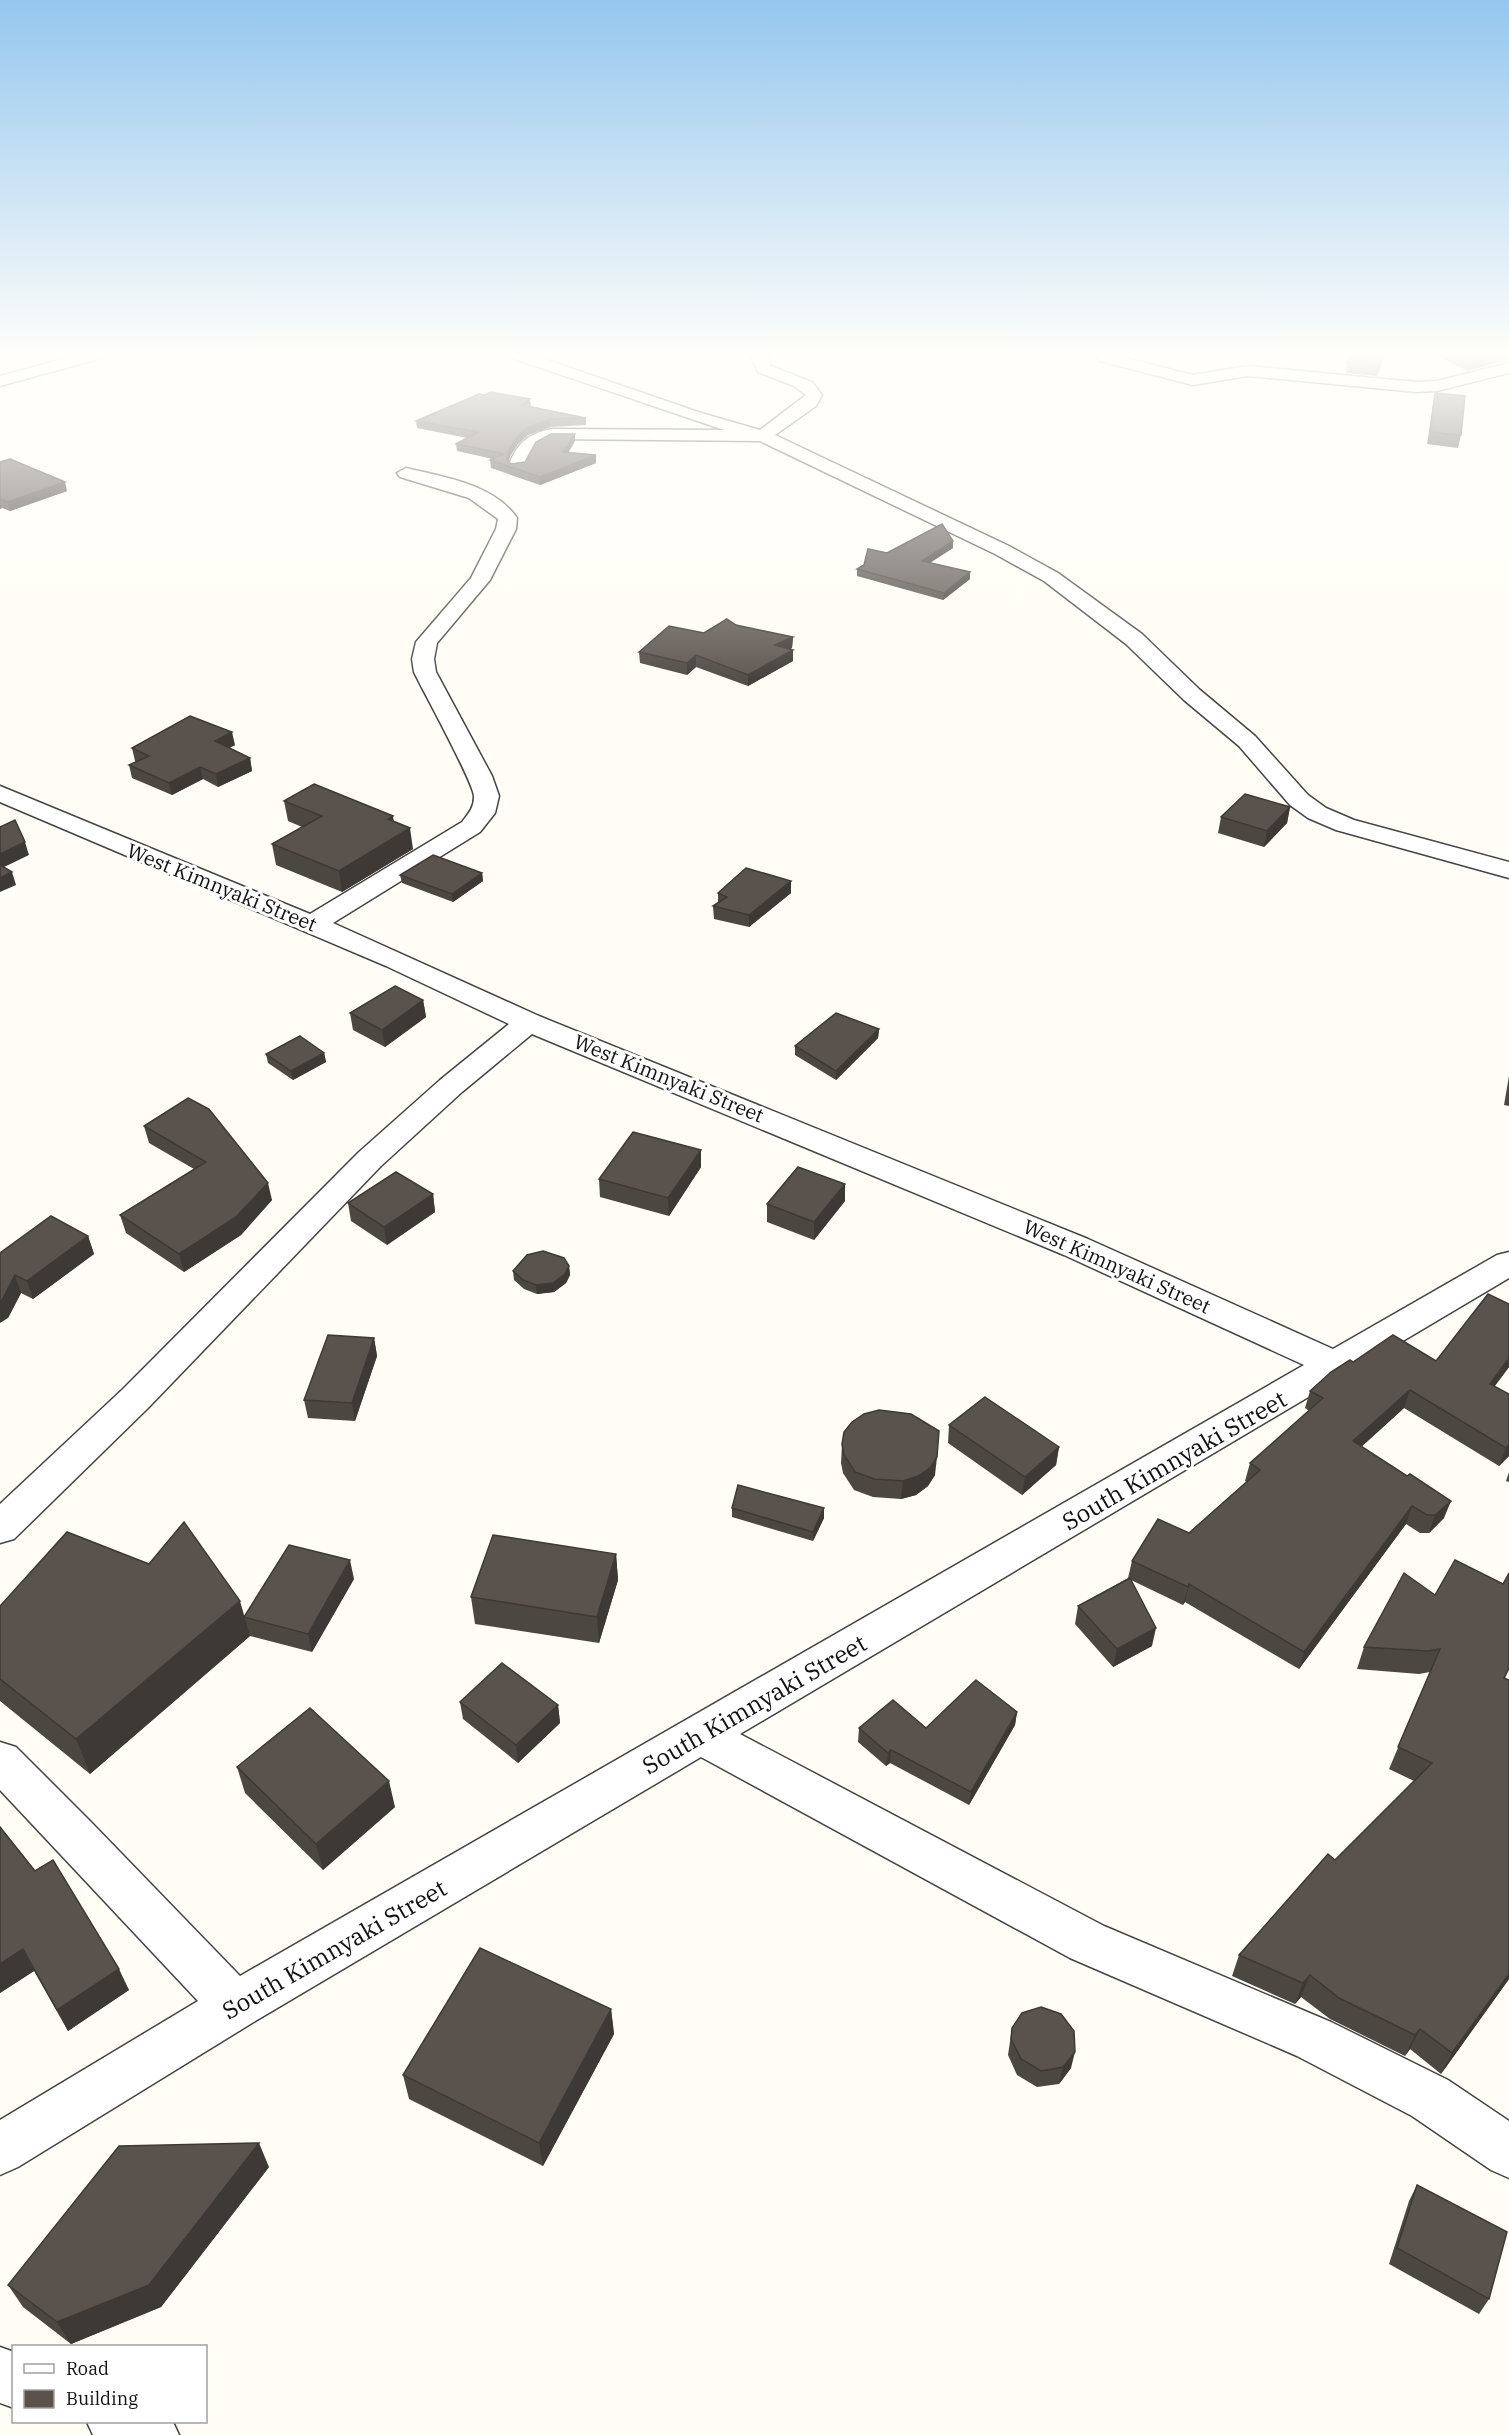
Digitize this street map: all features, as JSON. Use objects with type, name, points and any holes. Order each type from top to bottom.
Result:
[{"type":"street","points":[[828,467],[935,517],[1051,577],[1134,639],[1192,695],[1247,741],[1299,800],[1317,813],[1346,825],[1509,870]]},
{"type":"street","points":[[313,924],[471,827],[483,813],[487,796],[480,776],[466,754],[425,672],[423,659],[427,642],[480,580],[506,529],[508,518],[500,508],[480,497],[406,473]]},
{"type":"street","name":"West Kimnyaki Street","points":[[0,793],[313,924],[530,1022],[1076,1247],[1336,1365]]},
{"type":"street","points":[[0,1528],[136,1398],[370,1159],[444,1093],[530,1022]]},
{"type":"street","name":"South Kimnyaki Street","points":[[0,2149],[235,2006],[1509,1263]]},
{"type":"street","points":[[701,1735],[1087,1942],[1314,2039],[1430,2098],[1509,2152]]},
{"type":"street","points":[[0,1761],[75,1836],[235,2006]]},
{"type":"street","points":[[121,2423],[150,2435]]},
{"type":"building","points":[[0,467],[28,467],[65,482],[8,502],[0,499]]},
{"type":"building","points":[[510,467],[566,467],[540,477]]},
{"type":"building","points":[[942,524],[953,541],[922,561],[970,572],[944,593],[857,569],[864,565],[868,549],[887,553]]},
{"type":"building","points":[[727,619],[736,625],[793,637],[775,645],[793,650],[748,675],[696,655],[687,663],[639,652],[669,626],[704,633]]},
{"type":"building","points":[[190,716],[232,732],[215,741],[250,758],[216,774],[200,767],[169,783],[129,765],[149,756],[132,748]]},
{"type":"building","points":[[314,784],[393,816],[388,819],[410,828],[339,871],[272,844],[322,816],[284,801]]},
{"type":"building","points":[[1245,794],[1290,807],[1267,831],[1221,817]]},
{"type":"building","points":[[15,820],[25,842],[0,854],[0,827]]},
{"type":"building","points":[[433,855],[482,873],[452,894],[400,875]]},
{"type":"building","points":[[0,865],[12,872],[0,878]]},
{"type":"building","points":[[746,868],[791,881],[749,915],[713,906],[727,897],[718,893]]},
{"type":"building","points":[[395,986],[423,1000],[382,1030],[350,1013]]},
{"type":"building","points":[[836,1013],[879,1029],[836,1071],[795,1046]]},
{"type":"building","points":[[300,1036],[324,1053],[291,1071],[266,1054]]},
{"type":"building","points":[[188,1098],[209,1109],[268,1183],[236,1217],[179,1254],[120,1215],[206,1162],[144,1126]]},
{"type":"building","points":[[633,1132],[701,1150],[668,1198],[599,1179]]},
{"type":"building","points":[[798,1167],[845,1184],[814,1222],[767,1204]]},
{"type":"building","points":[[396,1172],[433,1194],[384,1227],[348,1203]]},
{"type":"building","points":[[51,1216],[88,1236],[27,1281],[15,1275],[0,1301],[0,1253]]},
{"type":"building","points":[[543,1251],[564,1258],[569,1266],[565,1274],[553,1283],[536,1285],[523,1280],[513,1271],[527,1255]]},
{"type":"building","points":[[1488,1294],[1509,1304],[1509,1358],[1490,1384],[1509,1394],[1509,1445],[1506,1448],[1410,1390],[1353,1441],[1451,1501],[1435,1515],[1427,1515],[1412,1506],[1304,1652],[1189,1584],[1188,1587],[1132,1561],[1158,1519],[1189,1533],[1260,1470],[1250,1463],[1323,1398],[1310,1391],[1331,1372],[1350,1360],[1353,1362],[1393,1335],[1436,1361]]},
{"type":"building","points":[[328,1335],[374,1338],[352,1403],[304,1400]]},
{"type":"building","points":[[985,1397],[1059,1447],[1025,1477],[949,1425]]},
{"type":"building","points":[[879,1410],[911,1414],[939,1431],[937,1457],[930,1468],[918,1476],[903,1481],[874,1479],[855,1472],[844,1455],[842,1444],[844,1432],[852,1422],[864,1414]]},
{"type":"building","points":[[738,1485],[824,1508],[813,1532],[732,1508]]},
{"type":"building","points":[[184,1522],[240,1601],[76,1739],[0,1679],[0,1606],[67,1532],[149,1564]]},
{"type":"building","points":[[493,1535],[616,1554],[597,1617],[471,1597]]},
{"type":"building","points":[[289,1545],[350,1560],[308,1634],[244,1617]]},
{"type":"building","points":[[1455,1560],[1503,1584],[1509,1573],[1509,1668],[1504,1678],[1509,1680],[1509,1974],[1452,2053],[1420,2029],[1415,2035],[1339,1998],[1310,1975],[1303,1983],[1239,1955],[1328,1854],[1335,1860],[1432,1763],[1398,1747],[1440,1649],[1428,1651],[1364,1647],[1404,1573],[1435,1595]]},
{"type":"building","points":[[1130,1578],[1156,1628],[1117,1649],[1078,1606]]},
{"type":"building","points":[[502,1663],[558,1705],[516,1745],[460,1702]]},
{"type":"building","points":[[976,1680],[1017,1712],[971,1792],[891,1750],[888,1753],[859,1728],[893,1700],[926,1728]]},
{"type":"building","points":[[310,1708],[389,1781],[316,1844],[237,1767]]},
{"type":"building","points":[[0,1827],[35,1871],[53,1860],[119,1969],[57,2010],[23,1949],[0,1964]]},
{"type":"building","points":[[480,1948],[611,2009],[539,2143],[403,2075]]},
{"type":"building","points":[[1041,2007],[1061,2014],[1074,2031],[1075,2052],[1063,2067],[1041,2071],[1021,2059],[1011,2039],[1012,2028],[1022,2013]]},
{"type":"building","points":[[259,2143],[149,2285],[57,2322],[8,2285],[119,2146]]},
{"type":"building","points":[[1417,2185],[1507,2232],[1489,2299],[1397,2248]]}]
